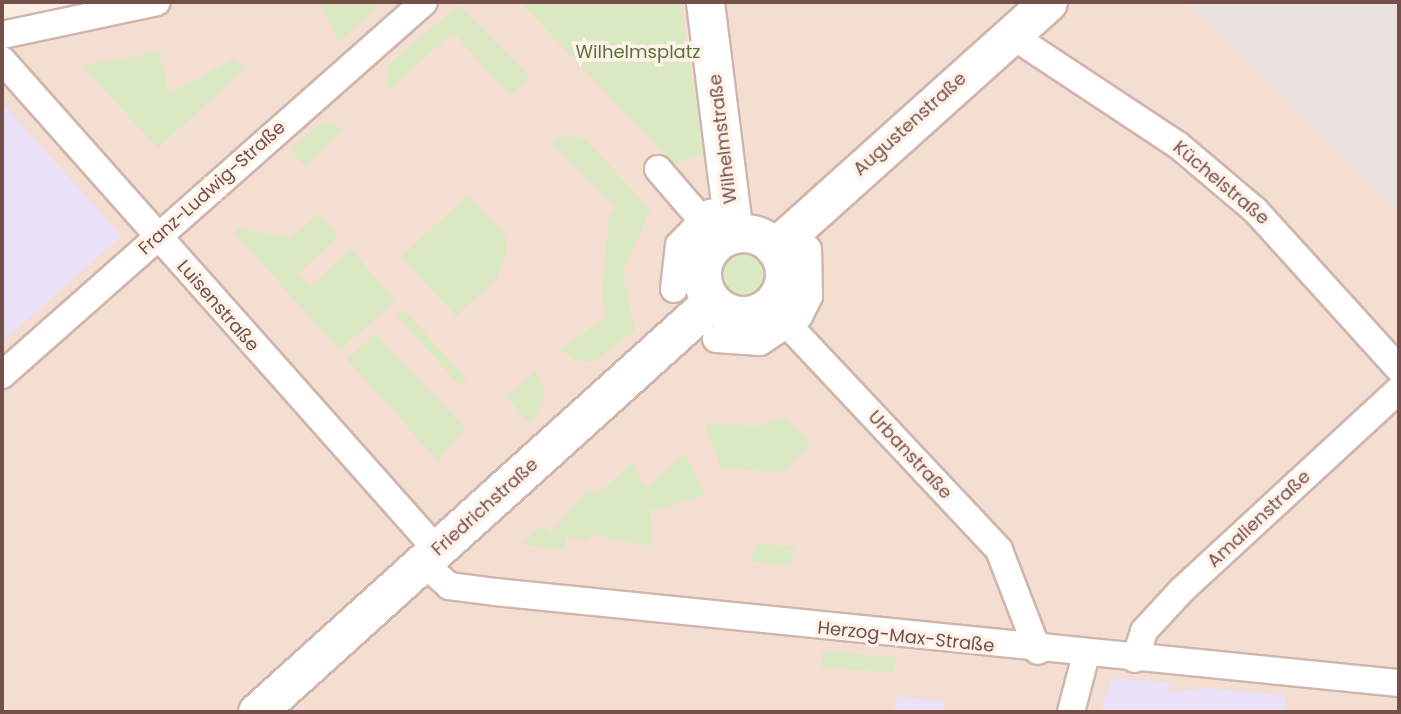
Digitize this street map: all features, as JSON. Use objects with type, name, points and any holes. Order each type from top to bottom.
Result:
[{"type":"street","points":[[2,35],[157,2]]},
{"type":"street","name":"Franz-Ludwig-Straße","points":[[2,375],[424,2]]},
{"type":"street","name":"Wilhelmstraße","points":[[705,2],[715,222]]},
{"type":"street","name":"Augustenstraße","points":[[791,249],[1010,34],[1048,2]]},
{"type":"street","name":"Küchelstraße","points":[[1010,34],[1216,176],[1288,243],[1396,365]]},
{"type":"street","name":"Luisenstraße","points":[[2,60],[430,556]]},
{"type":"street","points":[[658,169],[715,222],[791,249],[809,296],[789,326],[760,342],[716,340]]},
{"type":"street","points":[[674,289],[679,245],[715,222]]},
{"type":"street","points":[[715,222],[713,246],[702,267],[712,301],[746,316],[769,306],[791,249]]},
{"type":"street","name":"Friedrichstraße","points":[[257,712],[712,301]]},
{"type":"street","name":"Urbanstraße","points":[[789,326],[999,550],[1038,650]]},
{"type":"street","name":"Amalienstraße","points":[[1135,659],[1144,631],[1182,590],[1399,390]]},
{"type":"street","name":"Herzog-Max-Straße","points":[[430,556],[441,582],[483,591],[1087,655],[1399,683]]},
{"type":"street","points":[[1071,712],[1087,655]]},
{"type":"shaded area","points":[[130,2],[1399,2],[1399,712],[2,712],[2,26]]},
{"type":"shaded area","points":[[1184,2],[1399,2],[1399,214],[1259,70]]},
{"type":"shaded area","points":[[2,103],[122,236],[2,342]]},
{"type":"shaded area","points":[[1111,678],[1169,682],[1169,690],[1176,691],[1210,688],[1286,696],[1284,712],[1101,712]]},
{"type":"shaded area","points":[[898,696],[945,701],[942,712],[892,712]]},
{"type":"green space","points":[[319,2],[379,2],[380,4],[339,42]]},
{"type":"green space","name":"Wilhelmsplatz","points":[[520,2],[680,2],[704,153],[675,165]]},
{"type":"green space","points":[[459,5],[530,77],[510,95],[453,32],[387,92],[389,64]]},
{"type":"green space","points":[[159,51],[169,93],[235,59],[244,69],[158,148],[82,66]]},
{"type":"green space","points":[[322,123],[346,128],[305,166],[290,149]]},
{"type":"green space","points":[[564,134],[584,138],[650,209],[623,273],[635,330],[593,362],[574,360],[560,349],[608,316],[602,299],[608,220],[616,207],[553,144]]},
{"type":"green space","points":[[468,195],[505,235],[507,249],[497,278],[456,316],[401,257]]},
{"type":"green space","points":[[319,213],[338,236],[298,274],[310,286],[351,249],[395,301],[340,350],[234,233],[240,228],[291,239]]},
{"type":"green space","points":[[743,251],[759,258],[766,274],[759,290],[743,297],[727,290],[720,274],[727,258]]},
{"type":"green space","points":[[403,309],[467,380],[460,386],[396,315]]},
{"type":"green space","points":[[375,334],[465,428],[438,461],[347,359]]},
{"type":"green space","points":[[536,371],[546,396],[530,424],[507,397]]},
{"type":"green space","points":[[786,417],[810,444],[782,473],[721,467],[704,423],[757,426]]},
{"type":"green space","points":[[685,454],[705,495],[650,511],[653,547],[590,534],[589,540],[566,538],[564,549],[521,545],[542,525],[550,533],[589,489],[595,496],[632,463],[646,488]]},
{"type":"green space","points":[[758,543],[794,547],[791,566],[751,561]]},
{"type":"green space","points":[[823,651],[896,657],[894,673],[822,667]]}]
